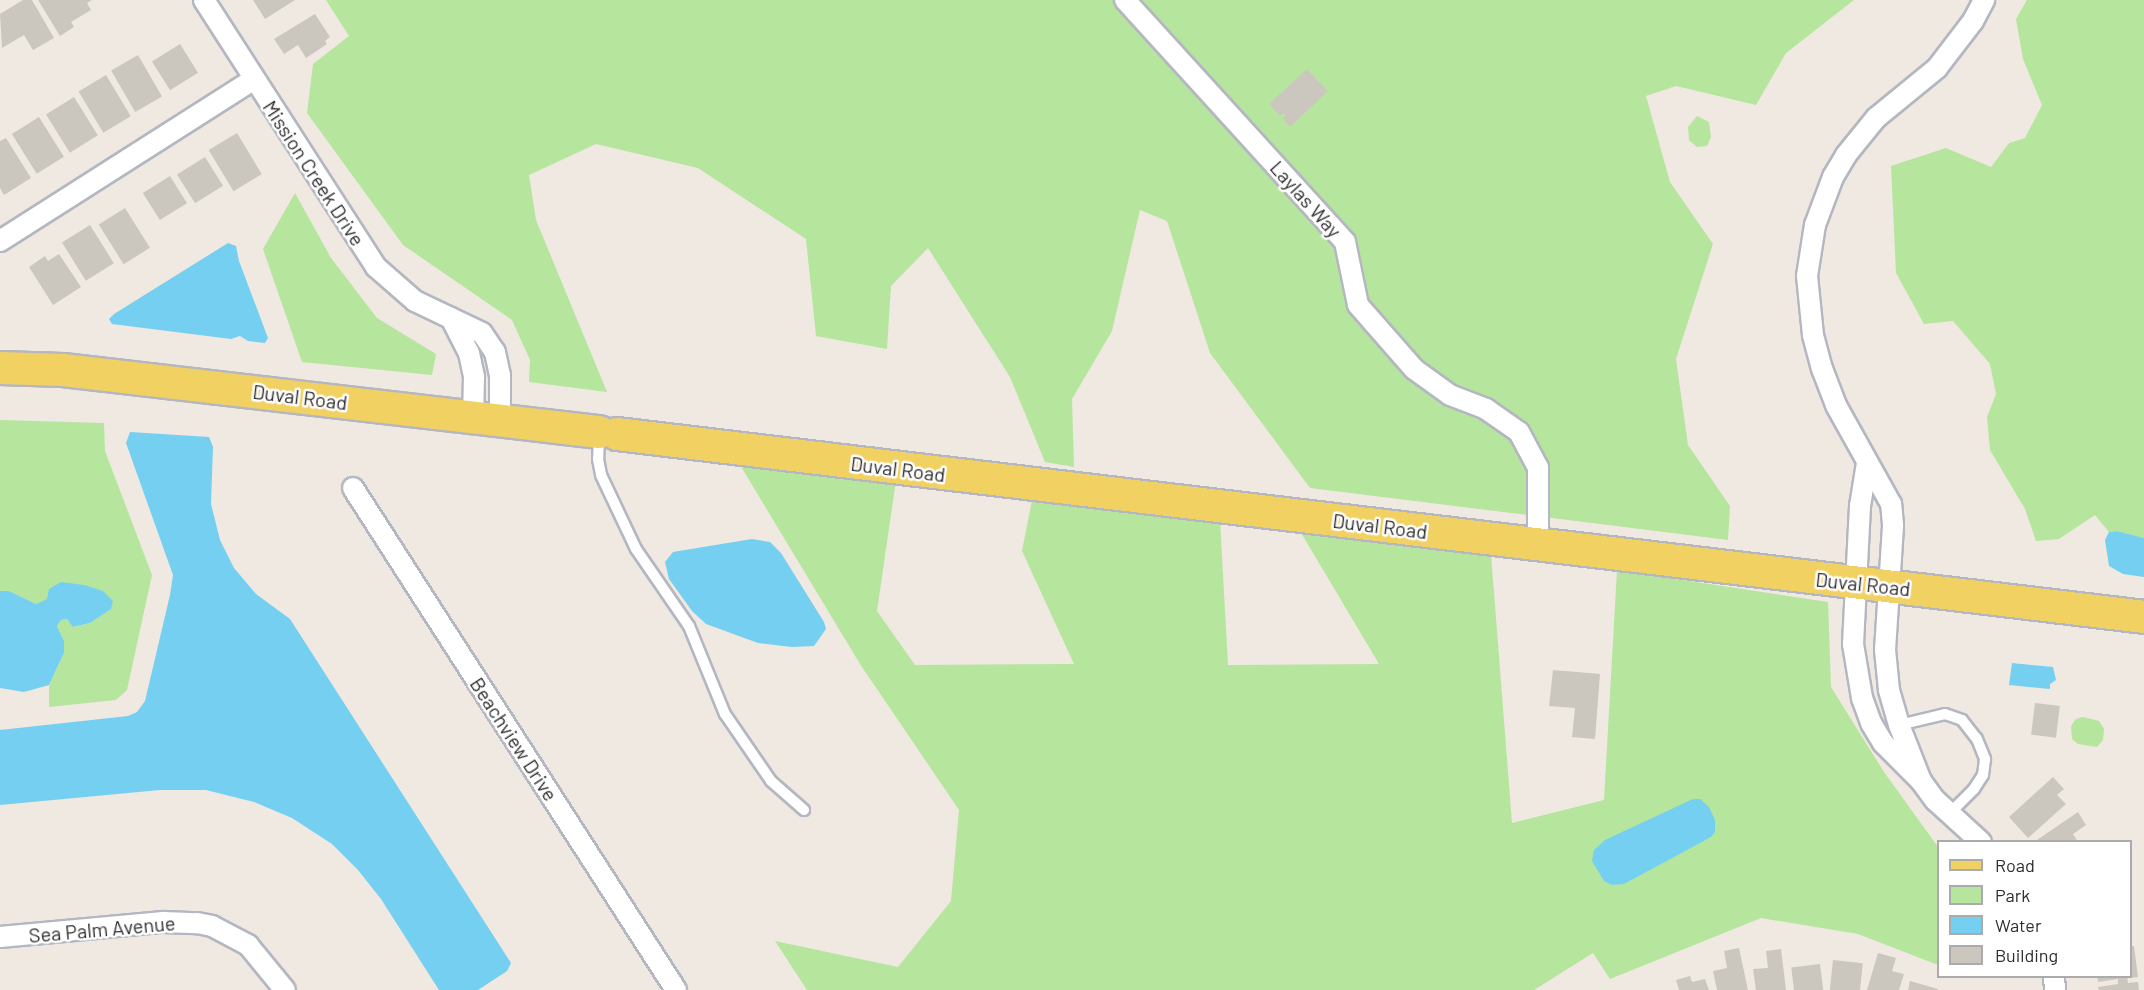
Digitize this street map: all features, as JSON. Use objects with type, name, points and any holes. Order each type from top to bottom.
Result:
[{"type":"main road","name":"Duval Road","points":[[0,368],[63,370],[608,433],[1856,585],[2144,617]]},
{"type":"street","name":"Mission Creek Drive","points":[[204,0],[376,267],[415,301],[482,333],[495,352],[500,375],[486,419]]},
{"type":"street","name":"Laylas Way","points":[[1125,0],[1345,242],[1358,305],[1414,369],[1450,395],[1486,409],[1519,432],[1538,467],[1538,545]]},
{"type":"street","points":[[1921,781],[1899,725],[1889,690],[1885,650],[1893,525],[1891,504],[1836,405],[1821,369],[1813,335],[1807,276],[1815,225],[1833,177],[1859,137],[1897,99],[1937,68],[1973,21],[1984,0]]},
{"type":"street","points":[[0,241],[254,79]]},
{"type":"street","points":[[451,318],[470,353],[486,419]]},
{"type":"street","points":[[1867,463],[1860,506],[1853,644],[1862,698],[1871,723],[1883,744],[1979,840]]},
{"type":"street","name":"Beachview Drive","points":[[353,488],[676,990]]},
{"type":"street","name":"Sea Palm Avenue","points":[[0,937],[163,922],[197,923],[212,926],[248,945],[285,990]]},
{"type":"lane","points":[[608,433],[598,459],[601,475],[636,549],[689,626],[724,714],[771,781],[804,810]]},
{"type":"lane","points":[[1899,725],[1945,714],[1962,720],[1977,739],[1985,759],[1983,775],[1974,789],[1950,813]]},
{"type":"green space","points":[[326,0],[1854,0],[1786,53],[1756,105],[1676,86],[1646,96],[1670,182],[1713,244],[1676,359],[1688,445],[1730,506],[1728,540],[1310,488],[1210,353],[1167,221],[1140,210],[1112,331],[1072,399],[1074,467],[1045,462],[1010,377],[928,248],[891,286],[887,349],[816,336],[806,239],[698,168],[596,144],[529,175],[536,220],[607,392],[529,382],[530,360],[512,320],[403,245],[307,113],[313,64],[349,36]]},
{"type":"green space","points":[[2027,0],[2144,0],[2144,538],[2117,531],[2109,532],[2095,515],[2059,539],[2036,541],[2025,509],[1990,450],[1987,417],[1996,394],[1990,364],[1953,321],[1924,324],[1896,273],[1891,166],[1946,148],[1991,167],[2009,143],[2025,138],[2042,105],[2023,59],[2016,19]]},
{"type":"green space","points":[[1697,116],[1709,122],[1711,137],[1707,146],[1697,147],[1689,140],[1688,127]]},
{"type":"green space","points":[[295,193],[331,258],[377,318],[436,354],[432,375],[302,362],[263,249]]},
{"type":"green space","points":[[0,420],[104,423],[105,451],[152,575],[127,690],[116,700],[49,707],[49,685],[64,653],[64,641],[57,626],[61,620],[67,619],[74,627],[90,623],[110,609],[113,601],[48,599],[36,604],[9,591],[0,591]]},
{"type":"green space","points":[[740,465],[896,480],[877,611],[915,665],[1074,664],[1022,551],[1032,500],[1220,520],[1228,665],[1379,664],[1297,526],[1491,554],[1512,823],[1604,800],[1617,570],[1828,602],[1831,687],[1884,772],[1937,846],[1937,965],[1858,934],[1761,918],[1610,979],[1593,953],[1534,990],[807,990],[775,941],[898,967],[951,901],[959,810],[860,664]]},
{"type":"green space","points":[[2083,717],[2099,721],[2104,729],[2103,740],[2097,747],[2078,744],[2072,739],[2071,726],[2076,719]]},
{"type":"water","points":[[228,243],[236,246],[239,261],[268,338],[265,343],[248,341],[240,336],[231,339],[112,324],[109,319],[114,314]]},
{"type":"water","points":[[130,432],[209,437],[213,447],[211,504],[220,540],[234,568],[256,594],[290,619],[511,963],[507,971],[478,990],[439,990],[381,899],[358,870],[332,844],[292,818],[254,802],[206,790],[160,790],[0,805],[0,730],[128,716],[137,712],[145,701],[173,575],[126,443]]},
{"type":"water","points":[[2117,531],[2144,538],[2144,577],[2123,574],[2109,566],[2105,540],[2109,532]]},
{"type":"water","points":[[752,539],[770,542],[781,553],[824,622],[826,629],[814,646],[792,647],[758,643],[706,624],[692,611],[669,579],[665,562],[673,552]]},
{"type":"water","points":[[61,582],[84,585],[103,591],[113,601],[111,609],[90,623],[73,627],[67,619],[61,620],[57,626],[64,641],[64,653],[49,685],[24,692],[0,688],[0,591],[9,591],[36,604],[47,599],[49,589]]},
{"type":"water","points":[[2012,663],[2053,667],[2056,680],[2050,684],[2050,689],[2009,685]]},
{"type":"water","points":[[1693,799],[1700,799],[1709,807],[1715,820],[1715,832],[1711,837],[1624,884],[1612,885],[1604,881],[1592,861],[1594,850],[1605,840]]},
{"type":"building","points":[[23,0],[32,0],[54,38],[33,50],[24,35],[2,48],[0,14]]},
{"type":"building","points":[[38,0],[92,0],[87,3],[91,10],[71,22],[74,27],[60,36]]},
{"type":"building","points":[[253,0],[295,0],[265,19]]},
{"type":"building","points":[[315,14],[330,37],[325,41],[327,44],[306,58],[298,45],[284,54],[274,39]]},
{"type":"building","points":[[180,44],[198,73],[170,90],[152,61]]},
{"type":"building","points":[[138,55],[162,97],[135,112],[111,70]]},
{"type":"building","points":[[1307,69],[1328,91],[1290,127],[1282,118],[1286,116],[1283,113],[1280,116],[1269,104]]},
{"type":"building","points":[[106,75],[131,116],[103,133],[79,91]]},
{"type":"building","points":[[74,97],[98,135],[70,153],[46,114]]},
{"type":"building","points":[[39,117],[64,157],[37,174],[12,134]]},
{"type":"building","points":[[237,133],[262,174],[233,191],[209,150]]},
{"type":"building","points":[[6,138],[31,178],[4,195],[0,188],[0,141]]},
{"type":"building","points":[[205,157],[223,186],[195,203],[177,174]]},
{"type":"building","points":[[170,176],[187,203],[160,220],[143,193]]},
{"type":"building","points":[[125,208],[150,248],[124,264],[99,224]]},
{"type":"building","points":[[90,225],[114,263],[86,281],[62,242]]},
{"type":"building","points":[[59,254],[81,287],[53,305],[29,267],[45,256],[48,261]]},
{"type":"building","points":[[1553,670],[1600,674],[1595,739],[1572,737],[1575,708],[1549,706]]},
{"type":"building","points":[[2035,703],[2060,706],[2056,738],[2031,735]]},
{"type":"building","points":[[2053,777],[2064,789],[2057,795],[2066,804],[2028,838],[2009,817]]},
{"type":"building","points":[[2078,812],[2086,825],[2073,834],[2077,840],[2037,840]]},
{"type":"building","points":[[2132,946],[2134,946],[2138,977],[2132,978]]},
{"type":"building","points":[[1739,948],[1748,990],[1717,990],[1713,971],[1727,968],[1724,951]]},
{"type":"building","points":[[1781,949],[1786,990],[1756,990],[1753,969],[1768,968],[1766,951]]},
{"type":"building","points":[[1878,953],[1896,958],[1892,971],[1904,974],[1899,990],[1867,990]]},
{"type":"building","points":[[1833,960],[1863,963],[1860,990],[1830,990]]},
{"type":"building","points":[[1820,964],[1823,990],[1794,990],[1791,968]]},
{"type":"building","points":[[1690,976],[1692,982],[1705,979],[1709,990],[1679,990],[1676,980]]},
{"type":"building","points":[[2097,978],[2127,978],[2128,983],[2138,982],[2139,990],[2099,990],[2098,987],[2118,984],[2118,979],[2098,982]]},
{"type":"building","points":[[1910,981],[1938,989],[1938,990],[1908,990]]}]
